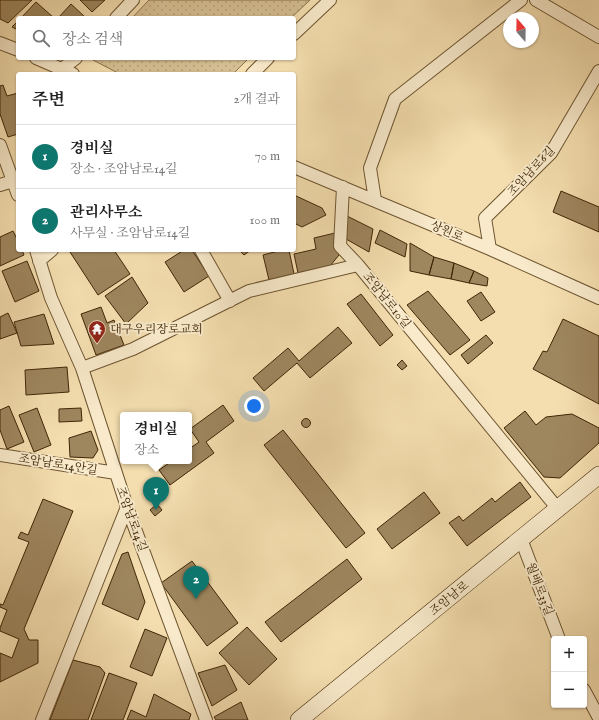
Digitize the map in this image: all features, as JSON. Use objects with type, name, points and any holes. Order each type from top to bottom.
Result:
[{"type":"main road","name":"조암남로","points":[[299,720],[599,475]]},
{"type":"street","points":[[118,16],[133,0]]},
{"type":"street","points":[[296,32],[330,0]]},
{"type":"street","points":[[375,200],[370,168],[394,99],[521,0]]},
{"type":"street","points":[[536,0],[599,37]]},
{"type":"street","points":[[0,43],[16,49]]},
{"type":"street","points":[[41,60],[68,72],[75,60]]},
{"type":"street","points":[[254,72],[266,60]]},
{"type":"street","name":"조암남로6길","points":[[490,249],[485,218],[551,153],[599,71]]},
{"type":"street","points":[[0,145],[16,188]]},
{"type":"street","name":"상원로","points":[[296,168],[490,249],[599,298]]},
{"type":"street","points":[[0,185],[14,181]]},
{"type":"street","points":[[343,187],[340,246],[358,265]]},
{"type":"street","points":[[201,252],[230,301]]},
{"type":"street","name":"조암남로14길","points":[[38,255],[51,298],[82,368],[127,507],[206,720]]},
{"type":"street","name":"조암남로10길","points":[[82,368],[132,349],[249,291],[358,265],[558,509]]},
{"type":"street","name":"조암남로14안길","points":[[0,455],[116,473]]},
{"type":"street","points":[[42,720],[127,507]]},
{"type":"street","name":"월배로33길","points":[[521,539],[558,636]]},
{"type":"street","points":[[587,696],[599,718]]},
{"type":"shaded area","points":[[149,0],[310,0],[293,16],[134,16]]},
{"type":"shaded area","points":[[93,60],[247,60],[235,72],[116,72]]},
{"type":"building","points":[[0,0],[32,0],[8,23],[0,19]]},
{"type":"building","points":[[80,0],[105,0],[92,12]]},
{"type":"building","points":[[36,2],[52,16],[23,16]]},
{"type":"building","points":[[71,4],[84,16],[60,16]]},
{"type":"building","points":[[16,23],[16,29],[12,27]]},
{"type":"building","points":[[3,85],[7,96],[16,94],[16,135],[8,137],[0,114],[0,86]]},
{"type":"building","points":[[561,191],[599,207],[599,232],[553,212]]},
{"type":"building","points":[[296,196],[322,208],[326,215],[302,227],[296,224]]},
{"type":"building","points":[[347,216],[373,229],[369,252],[346,239]]},
{"type":"building","points":[[380,230],[407,244],[405,257],[375,243]]},
{"type":"building","points":[[13,231],[16,237],[16,252],[23,252],[24,255],[0,266],[0,237]]},
{"type":"building","points":[[335,233],[339,255],[330,266],[298,273],[294,254],[316,249],[314,238]]},
{"type":"building","points":[[410,243],[434,257],[429,275],[410,271]]},
{"type":"building","points":[[70,252],[115,252],[130,274],[98,295]]},
{"type":"building","points":[[181,252],[193,252],[209,276],[184,292],[165,262]]},
{"type":"building","points":[[241,252],[248,252],[244,255]]},
{"type":"building","points":[[274,252],[289,252],[294,274],[269,280],[263,255]]},
{"type":"building","points":[[434,257],[454,263],[451,279],[429,275]]},
{"type":"building","points":[[27,261],[39,291],[15,302],[2,271]]},
{"type":"building","points":[[454,263],[474,271],[469,283],[451,279]]},
{"type":"building","points":[[474,271],[488,278],[487,286],[469,283]]},
{"type":"building","points":[[132,277],[148,303],[126,324],[105,296]]},
{"type":"building","points":[[428,291],[470,340],[450,355],[407,305]]},
{"type":"building","points":[[481,292],[495,312],[481,321],[467,301]]},
{"type":"building","points":[[361,294],[393,335],[380,346],[347,304]]},
{"type":"building","points":[[101,307],[107,323],[114,320],[124,345],[96,355],[81,314]]},
{"type":"building","points":[[8,313],[17,333],[0,339],[0,317]]},
{"type":"building","points":[[44,314],[54,344],[21,346],[14,322]]},
{"type":"building","points":[[563,319],[599,336],[599,404],[533,369],[543,351],[547,352]]},
{"type":"building","points":[[338,327],[352,343],[310,378],[297,363],[264,391],[253,378],[288,348],[299,361]]},
{"type":"building","points":[[486,335],[493,343],[468,364],[461,355]]},
{"type":"building","points":[[402,360],[407,366],[402,370],[397,365]]},
{"type":"building","points":[[67,367],[69,392],[26,395],[25,370]]},
{"type":"building","points":[[223,405],[234,421],[206,442],[214,453],[170,485],[159,470],[168,464],[192,464],[192,447],[199,442],[192,432],[192,428]]},
{"type":"building","points":[[9,406],[24,442],[7,449],[0,430],[0,410]]},
{"type":"building","points":[[37,408],[51,445],[34,452],[19,415]]},
{"type":"building","points":[[81,408],[82,421],[59,422],[59,409]]},
{"type":"building","points":[[525,411],[536,425],[546,417],[572,414],[599,428],[599,443],[560,478],[544,477],[504,428]]},
{"type":"building","points":[[304,419],[308,419],[310,423],[308,427],[304,427],[302,425],[302,421]]},
{"type":"building","points":[[283,430],[365,533],[346,548],[264,445]]},
{"type":"building","points":[[91,431],[98,450],[93,458],[70,457],[69,438]]},
{"type":"building","points":[[520,482],[531,497],[467,546],[449,523],[459,516],[463,521],[492,498],[495,502]]},
{"type":"building","points":[[424,492],[440,513],[392,549],[377,529]]},
{"type":"building","points":[[43,499],[73,511],[24,629],[29,640],[38,640],[38,663],[0,682],[0,653],[12,658],[19,639],[0,631],[7,610],[0,607],[0,604],[3,605],[29,542],[18,538],[21,532],[28,535]]},
{"type":"building","points":[[157,504],[162,510],[155,516],[150,510]]},
{"type":"building","points":[[128,552],[145,602],[138,620],[102,604],[122,554]]},
{"type":"building","points":[[347,559],[362,579],[281,642],[265,622]]},
{"type":"building","points":[[192,561],[238,623],[207,646],[161,583]]},
{"type":"building","points":[[247,627],[277,659],[249,685],[219,653]]},
{"type":"building","points":[[145,629],[167,638],[152,676],[130,667]]},
{"type":"building","points":[[73,660],[100,667],[105,673],[88,720],[50,720]]},
{"type":"building","points":[[225,665],[237,690],[212,706],[198,673]]},
{"type":"building","points":[[109,673],[137,683],[123,720],[91,720]]},
{"type":"building","points":[[154,694],[191,714],[189,720],[127,720],[131,710],[146,717]]},
{"type":"building","points":[[241,702],[248,720],[216,720],[214,717]]},
{"type":"place","name":"대구우리장로교회","points":[[97,344]]},
{"type":"place","name":"경비실","points":[[156,510]]},
{"type":"place","name":"관리사무소","points":[[196,599]]}]
